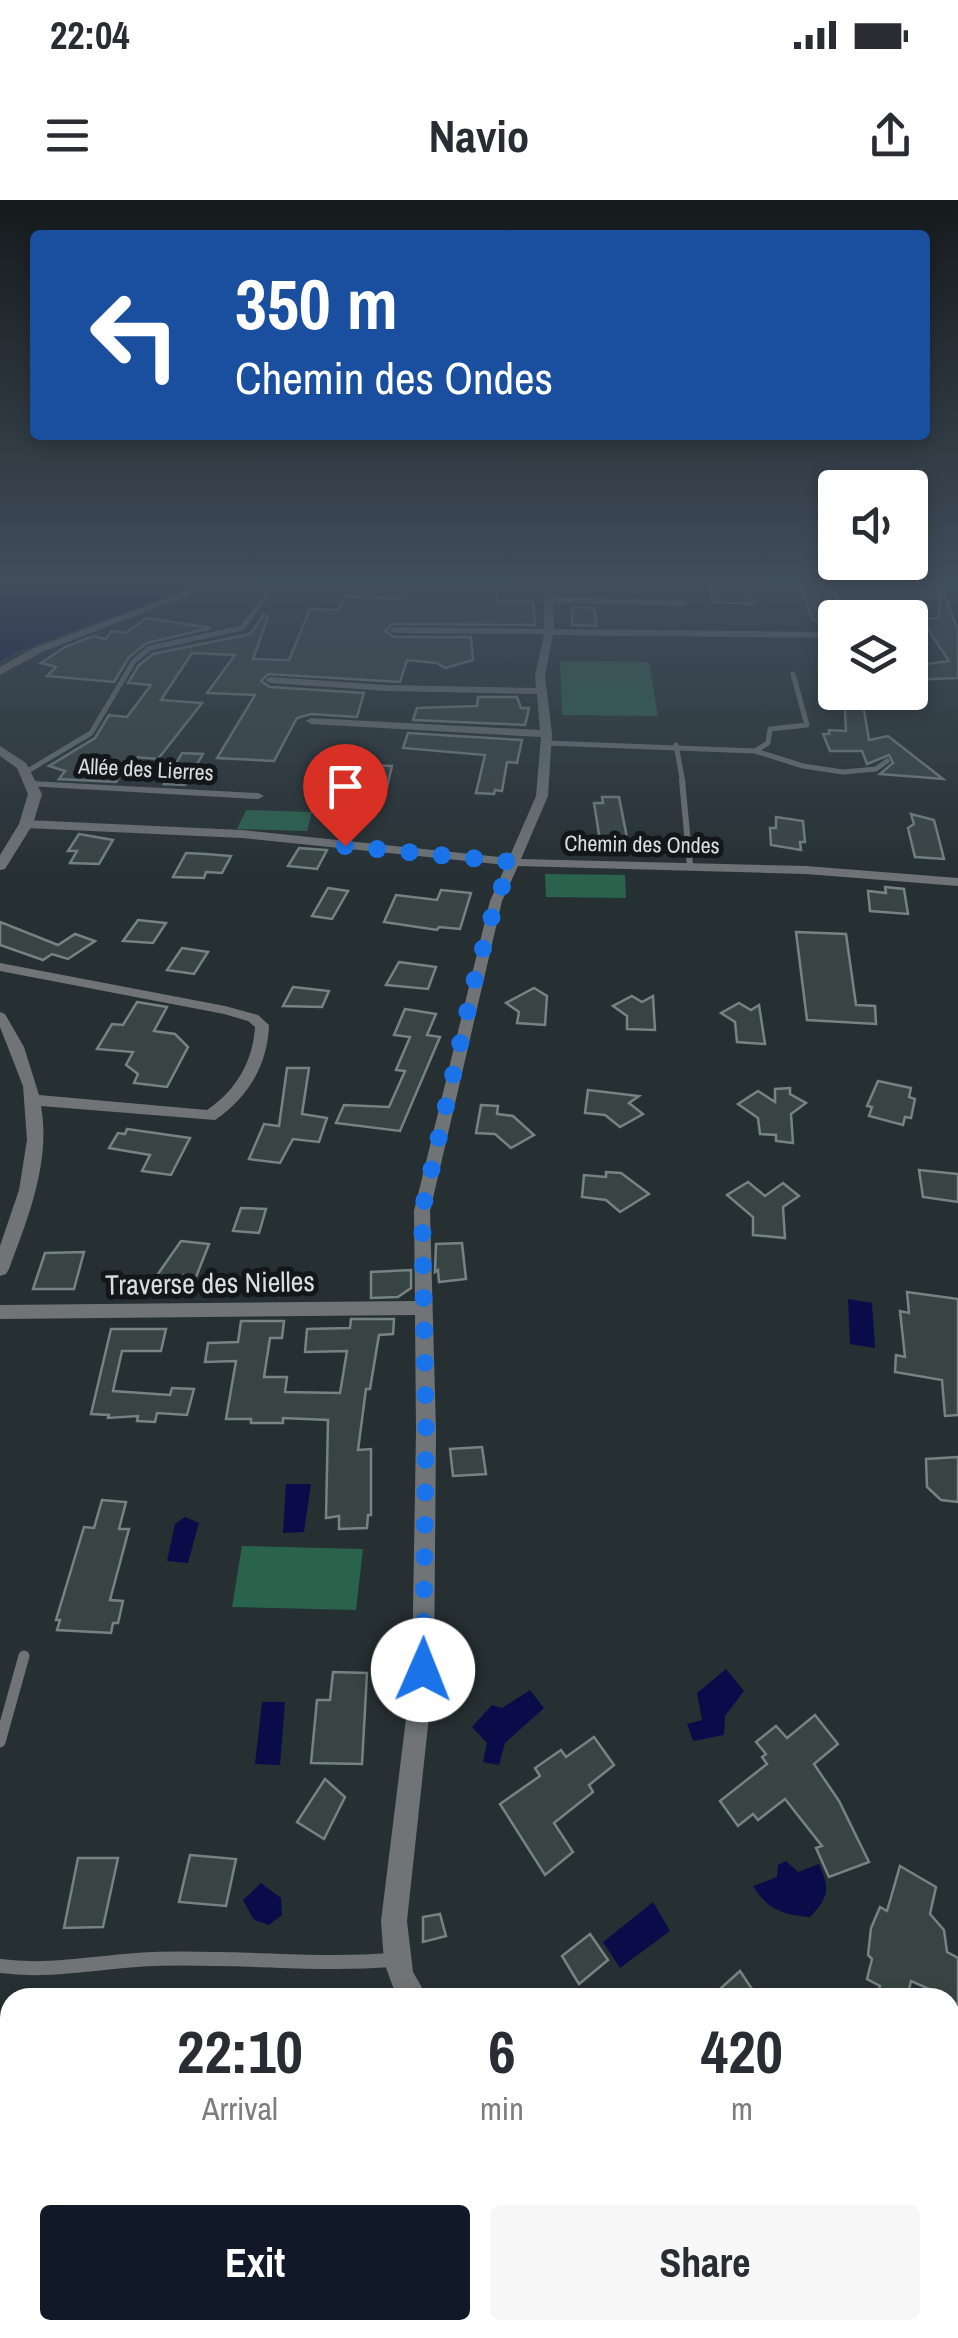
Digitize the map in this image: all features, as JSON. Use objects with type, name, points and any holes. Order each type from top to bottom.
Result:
[{"type":"street","points":[[339,685],[540,691]]},
{"type":"street","points":[[405,1988],[395,1960],[394,1922],[423,1670],[426,1431],[422,1211],[496,901],[542,796],[547,738],[541,685]]},
{"type":"street","points":[[311,721],[547,738]]},
{"type":"street","points":[[0,750],[28,778],[35,794],[26,824],[0,866]]},
{"type":"street","name":"Allée des Lierres","points":[[28,778],[258,796]]},
{"type":"street","name":"Chemin des Ondes","points":[[26,824],[242,834],[512,862],[690,865],[958,882]]},
{"type":"street","points":[[0,967],[225,1010],[253,1018],[262,1025],[263,1037],[245,1080],[229,1106],[210,1116],[35,1100]]},
{"type":"street","points":[[0,1016],[9,1028],[35,1100],[35,1168],[0,1269]]},
{"type":"street","name":"Traverse des Nielles","points":[[0,1312],[422,1308]]},
{"type":"lane","points":[[28,778],[91,732],[119,685]]},
{"type":"lane","points":[[755,751],[768,743],[770,729],[807,725],[797,685]]},
{"type":"lane","points":[[547,738],[755,751],[782,763],[839,771],[872,772],[887,760]]},
{"type":"lane","points":[[676,745],[687,808],[690,865]]},
{"type":"lane","points":[[0,1742],[24,1656]]},
{"type":"lane","points":[[0,1966],[31,1972],[154,1959],[349,1964],[395,1960]]},
{"type":"green space","points":[[561,685],[653,685],[658,716],[562,715]]},
{"type":"green space","points":[[246,810],[312,812],[307,831],[237,829]]},
{"type":"green space","points":[[545,874],[625,875],[626,898],[546,897]]},
{"type":"green space","points":[[242,1546],[363,1549],[356,1610],[232,1607]]},
{"type":"shaded area","points":[[848,1299],[872,1303],[875,1348],[850,1344]]},
{"type":"shaded area","points":[[286,1484],[311,1484],[304,1532],[283,1533]]},
{"type":"shaded area","points":[[185,1517],[199,1523],[188,1563],[167,1561],[175,1524]]},
{"type":"shaded area","points":[[726,1669],[744,1691],[725,1716],[724,1735],[693,1741],[687,1724],[702,1720],[697,1693]]},
{"type":"shaded area","points":[[530,1690],[544,1708],[505,1743],[499,1765],[483,1762],[487,1743],[472,1727],[492,1705],[502,1708]]},
{"type":"shaded area","points":[[262,1702],[285,1702],[280,1765],[255,1764]]},
{"type":"shaded area","points":[[786,1861],[798,1872],[819,1864],[826,1892],[810,1917],[776,1909],[753,1886],[777,1877],[778,1865]]},
{"type":"shaded area","points":[[261,1883],[281,1898],[282,1915],[269,1925],[254,1920],[243,1900]]},
{"type":"shaded area","points":[[653,1902],[670,1931],[620,1968],[603,1942]]},
{"type":"building","points":[[151,685],[171,685],[161,700],[202,703],[158,759],[134,757],[116,782],[59,779],[65,771],[49,766],[95,738],[109,715],[127,717]]},
{"type":"building","points":[[213,685],[267,685],[364,693],[357,717],[311,714],[297,718],[274,761],[217,758],[255,695],[207,693]]},
{"type":"building","points":[[478,697],[517,697],[521,708],[529,708],[525,725],[413,720],[417,708],[477,706]]},
{"type":"building","points":[[845,710],[864,710],[869,740],[888,736],[943,779],[880,774],[893,763],[889,755],[867,764],[862,751],[830,751],[823,734],[829,734],[829,730],[846,731]]},
{"type":"building","points":[[408,733],[522,740],[517,763],[507,762],[502,791],[476,793],[485,755],[403,748]]},
{"type":"building","points":[[182,753],[203,754],[185,785],[164,784]]},
{"type":"building","points":[[364,765],[392,766],[387,787],[370,786],[367,814],[334,811],[350,772],[361,772]]},
{"type":"building","points":[[602,797],[619,797],[629,848],[614,851],[601,847],[594,803],[603,803]]},
{"type":"building","points":[[911,814],[934,820],[944,859],[915,857],[908,828],[914,824]]},
{"type":"building","points":[[776,817],[803,821],[805,842],[800,842],[801,850],[771,845],[770,828],[776,828]]},
{"type":"building","points":[[79,834],[113,840],[99,864],[70,863],[77,851],[68,851]]},
{"type":"building","points":[[299,848],[327,850],[317,869],[288,866]]},
{"type":"building","points":[[186,853],[231,856],[222,873],[206,872],[204,878],[173,877]]},
{"type":"building","points":[[885,887],[904,889],[908,914],[870,911],[868,891],[886,893]]},
{"type":"building","points":[[328,888],[348,891],[332,919],[312,916]]},
{"type":"building","points":[[441,890],[471,893],[460,929],[437,930],[384,922],[396,895],[437,900]]},
{"type":"building","points":[[138,920],[166,923],[153,943],[123,941]]},
{"type":"building","points":[[0,922],[58,945],[75,934],[95,941],[68,959],[52,954],[43,960],[0,945]]},
{"type":"building","points":[[796,932],[846,934],[856,1005],[875,1006],[876,1024],[807,1020]]},
{"type":"building","points":[[182,948],[208,952],[194,974],[167,970]]},
{"type":"building","points":[[399,962],[436,967],[428,989],[386,985]]},
{"type":"building","points":[[293,987],[329,991],[322,1007],[283,1006]]},
{"type":"building","points":[[534,988],[547,996],[545,1025],[517,1023],[519,1012],[506,1003]]},
{"type":"building","points":[[632,996],[642,1002],[653,996],[655,1030],[627,1029],[627,1016],[613,1006]]},
{"type":"building","points":[[137,1002],[167,1007],[154,1031],[175,1034],[188,1047],[167,1087],[134,1083],[138,1074],[126,1065],[133,1052],[97,1049],[112,1024],[123,1025]]},
{"type":"building","points":[[739,1003],[751,1010],[759,1005],[765,1044],[737,1042],[735,1022],[721,1013]]},
{"type":"building","points":[[405,1009],[436,1014],[427,1035],[440,1037],[400,1131],[336,1123],[344,1105],[389,1107],[405,1071],[396,1070],[410,1037],[394,1035]]},
{"type":"building","points":[[287,1068],[309,1068],[302,1114],[327,1118],[319,1142],[293,1139],[280,1163],[249,1159],[264,1124],[279,1126]]},
{"type":"building","points":[[878,1081],[911,1088],[909,1097],[915,1099],[911,1118],[905,1117],[903,1125],[869,1116],[872,1107],[867,1106]]},
{"type":"building","points":[[790,1088],[790,1094],[806,1103],[791,1114],[793,1143],[776,1141],[776,1135],[760,1134],[758,1118],[738,1104],[758,1091],[775,1102],[775,1089]]},
{"type":"building","points":[[588,1090],[639,1096],[629,1103],[643,1114],[620,1127],[605,1115],[585,1113]]},
{"type":"building","points":[[481,1105],[498,1106],[497,1114],[513,1116],[534,1135],[511,1148],[495,1134],[476,1133]]},
{"type":"building","points":[[127,1129],[190,1138],[171,1175],[142,1171],[150,1155],[109,1148],[118,1133],[125,1134]]},
{"type":"building","points":[[919,1170],[958,1174],[958,1202],[923,1197]]},
{"type":"building","points":[[606,1172],[621,1173],[649,1194],[620,1212],[606,1200],[582,1197],[584,1175],[606,1177]]},
{"type":"building","points":[[748,1182],[765,1196],[783,1183],[799,1196],[783,1207],[785,1238],[753,1235],[753,1217],[727,1195]]},
{"type":"building","points":[[241,1208],[266,1209],[259,1233],[233,1231]]},
{"type":"building","points":[[181,1241],[209,1244],[196,1277],[184,1275],[180,1285],[153,1281]]},
{"type":"building","points":[[462,1243],[466,1279],[439,1282],[438,1270],[435,1272],[436,1244]]},
{"type":"building","points":[[84,1252],[74,1289],[33,1289],[45,1253]]},
{"type":"building","points":[[411,1270],[411,1288],[398,1297],[371,1298],[371,1272]]},
{"type":"building","points":[[907,1292],[958,1299],[958,1415],[945,1416],[942,1380],[895,1372],[896,1355],[905,1357],[900,1311],[909,1313]]},
{"type":"building","points":[[351,1319],[394,1319],[393,1334],[379,1335],[370,1389],[366,1389],[358,1450],[371,1449],[371,1515],[367,1528],[339,1529],[339,1516],[326,1518],[328,1420],[283,1418],[283,1423],[251,1423],[251,1419],[226,1419],[236,1361],[205,1362],[208,1343],[238,1342],[241,1321],[284,1321],[282,1338],[270,1338],[264,1377],[287,1377],[285,1392],[340,1393],[347,1351],[305,1352],[307,1329],[350,1328]]},
{"type":"building","points":[[111,1329],[166,1329],[161,1351],[122,1351],[113,1391],[170,1395],[172,1388],[194,1389],[187,1415],[157,1413],[155,1422],[137,1421],[138,1416],[108,1418],[109,1415],[91,1414]]},
{"type":"building","points":[[482,1447],[486,1474],[453,1476],[450,1449]]},
{"type":"building","points":[[958,1457],[958,1502],[941,1500],[927,1487],[926,1459]]},
{"type":"building","points":[[102,1500],[126,1502],[119,1529],[129,1529],[110,1600],[123,1601],[118,1623],[113,1623],[111,1633],[57,1630],[60,1620],[56,1620],[84,1527],[94,1528]]},
{"type":"building","points":[[333,1672],[367,1673],[362,1764],[311,1763],[317,1700],[330,1700]]},
{"type":"building","points":[[815,1715],[838,1744],[814,1764],[839,1801],[869,1862],[829,1877],[816,1848],[822,1846],[785,1799],[758,1820],[753,1814],[738,1826],[720,1801],[767,1764],[762,1757],[766,1754],[756,1742],[776,1726],[787,1738]]},
{"type":"building","points":[[594,1737],[614,1765],[589,1785],[593,1792],[554,1823],[573,1852],[545,1875],[500,1804],[540,1776],[535,1768],[561,1750],[566,1757]]},
{"type":"building","points":[[325,1779],[345,1797],[324,1839],[297,1822]]},
{"type":"building","points":[[190,1855],[236,1859],[226,1906],[179,1902]]},
{"type":"building","points":[[78,1858],[118,1858],[103,1927],[64,1928]]},
{"type":"building","points":[[900,1866],[936,1887],[930,1914],[944,1930],[947,1952],[958,1958],[958,1988],[927,1988],[911,1981],[909,1988],[880,1988],[867,1979],[872,1959],[868,1955],[871,1928],[880,1907],[887,1911]]},
{"type":"building","points":[[440,1914],[446,1936],[423,1942],[423,1917]]},
{"type":"building","points":[[590,1934],[608,1960],[579,1984],[562,1956]]},
{"type":"building","points":[[740,1971],[751,1988],[721,1988]]},
{"type":"route","points":[[345,846],[512,862],[496,901],[476,974],[422,1211],[426,1431],[423,1670]]}]
